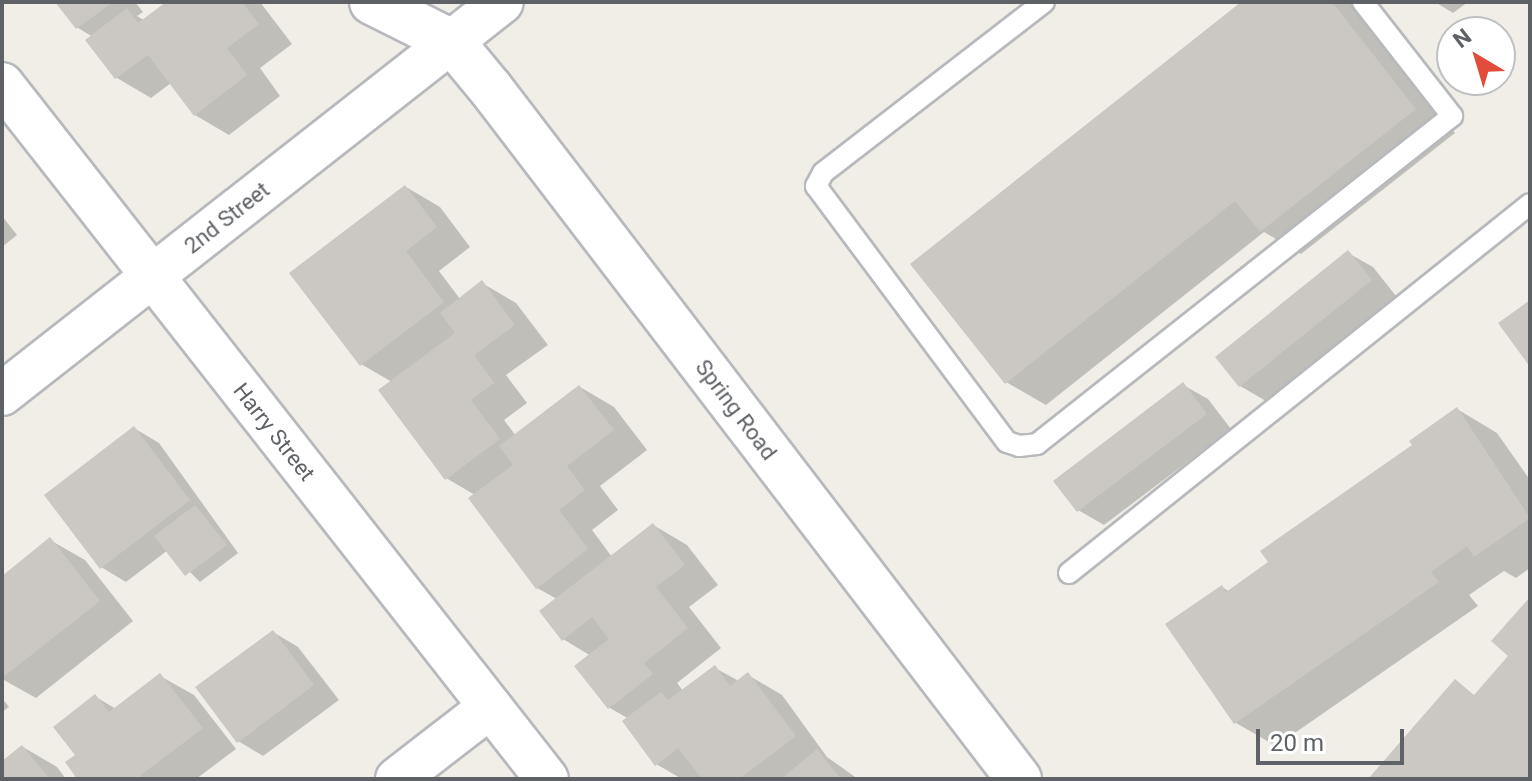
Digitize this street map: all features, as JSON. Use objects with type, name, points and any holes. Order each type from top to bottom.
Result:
[{"type":"main road","name":"Spring Road","points":[[372,2],[448,22],[1019,779]]},
{"type":"street","name":"2nd Street","points":[[2,394],[151,278],[448,22],[502,2]]},
{"type":"street","name":"Harry Street","points":[[2,84],[151,278],[547,779]]},
{"type":"street","points":[[397,779],[490,707]]},
{"type":"lane","points":[[1044,2],[823,173],[816,186],[1007,442],[1019,446],[1037,444],[1452,116],[1363,2]]},
{"type":"lane","points":[[1069,573],[1529,207]]},
{"type":"building","points":[[55,2],[113,2],[76,29]]},
{"type":"building","points":[[166,2],[242,2],[259,24],[227,48],[247,75],[194,116],[148,55],[115,79],[85,40],[127,8],[138,23]]},
{"type":"building","points":[[1241,2],[1332,2],[1416,109],[1260,232],[1235,201],[1005,384],[910,264]]},
{"type":"building","points":[[405,185],[437,227],[406,251],[444,302],[360,366],[289,273]]},
{"type":"building","points":[[1348,250],[1372,280],[1239,387],[1215,357]]},
{"type":"building","points":[[482,280],[515,325],[474,355],[494,383],[471,400],[500,439],[445,480],[378,390],[455,333],[440,313]]},
{"type":"building","points":[[1530,300],[1530,367],[1498,323]]},
{"type":"building","points":[[1183,382],[1207,414],[1077,512],[1053,481]]},
{"type":"building","points":[[579,385],[614,430],[567,466],[585,490],[559,510],[588,549],[536,589],[468,498],[513,465],[499,446]]},
{"type":"building","points":[[1457,407],[1530,518],[1474,557],[1467,546],[1431,572],[1439,582],[1234,724],[1165,624],[1222,585],[1226,592],[1268,562],[1260,551],[1412,445],[1409,441]]},
{"type":"building","points":[[134,426],[190,500],[100,569],[44,495]]},
{"type":"building","points":[[195,505],[227,545],[185,576],[154,536]]},
{"type":"building","points":[[653,523],[685,565],[656,587],[688,628],[644,663],[653,674],[608,709],[574,666],[609,639],[592,617],[562,641],[539,611]]},
{"type":"building","points":[[50,537],[100,601],[2,678],[2,576]]},
{"type":"building","points":[[1530,597],[1530,779],[1368,779],[1455,679],[1474,695],[1508,656],[1491,641]]},
{"type":"building","points":[[273,630],[314,685],[237,743],[195,687]]},
{"type":"building","points":[[715,665],[730,686],[748,672],[796,736],[739,779],[702,779],[678,748],[655,766],[622,721],[661,692],[668,700]]},
{"type":"building","points":[[160,673],[203,728],[141,775],[144,779],[77,779],[65,762],[75,755],[53,727],[95,694],[109,712]]},
{"type":"building","points":[[22,745],[50,779],[2,779],[2,761]]},
{"type":"building","points":[[817,749],[841,779],[781,779]]}]
